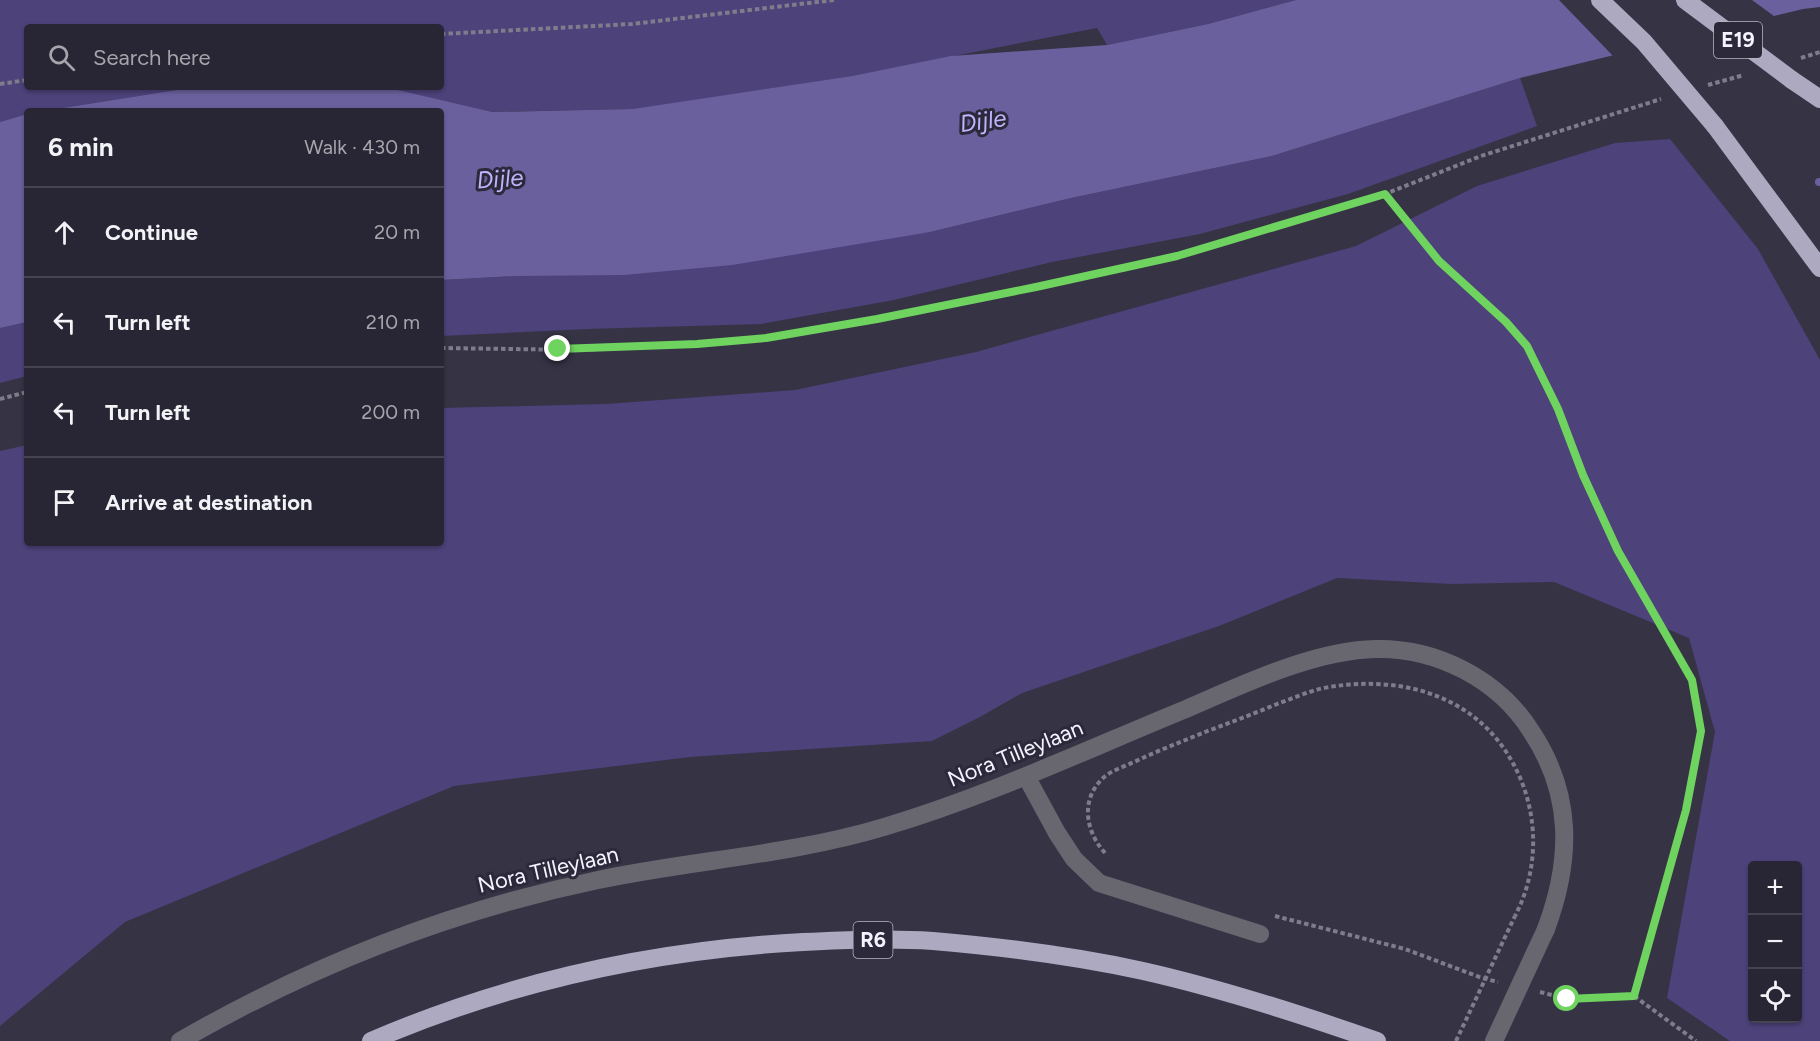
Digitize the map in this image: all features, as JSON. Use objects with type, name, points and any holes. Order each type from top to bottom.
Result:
[{"type":"highway","points":[[1600,0],[1644,42],[1715,126],[1820,267]]},
{"type":"highway","name":"E19","points":[[1685,0],[1820,99]]},
{"type":"highway","name":"R6","points":[[371,1041],[475,1001],[554,979],[649,958],[758,945],[876,940],[932,941],[969,945],[1049,955],[1141,971],[1273,1006],[1377,1041]]},
{"type":"street","name":"Nora Tilleylaan","points":[[180,1041],[273,991],[339,960],[466,914],[548,891],[602,879],[786,850],[858,835],[927,814],[1026,776],[1264,676],[1342,653],[1371,649],[1426,656],[1464,670],[1500,694],[1526,723],[1551,765],[1563,810],[1565,851],[1559,891],[1546,929],[1494,1041]]},
{"type":"street","points":[[1026,776],[1074,859],[1099,884],[1260,934]]},
{"type":"path","points":[[444,34],[632,24],[834,0]]},
{"type":"path","points":[[1798,59],[1820,52]]},
{"type":"path","points":[[1698,88],[1754,72]]},
{"type":"path","points":[[0,84],[24,80]]},
{"type":"path","points":[[444,348],[579,350],[766,338],[877,319],[1036,287],[1177,256],[1385,194],[1481,156],[1665,98]]},
{"type":"path","points":[[1385,194],[1439,261],[1506,322],[1527,346],[1558,409],[1583,475],[1618,551],[1692,680],[1701,731],[1686,810],[1634,996]]},
{"type":"path","points":[[0,399],[24,393]]},
{"type":"path","points":[[1108,856],[1093,837],[1088,825],[1087,813],[1095,788],[1110,772],[1166,748],[1328,687],[1399,685],[1420,690],[1467,710],[1497,739],[1515,765],[1528,798],[1533,824],[1533,860],[1528,887],[1456,1041]]},
{"type":"path","points":[[1274,915],[1405,949],[1482,978],[1503,983]]},
{"type":"path","points":[[1535,991],[1567,999],[1634,996],[1696,1041]]},
{"type":"shaded area","points":[[0,0],[1296,0],[1208,24],[1107,45],[1097,28],[852,76],[637,109],[489,112],[397,90],[444,90],[444,24],[24,24],[24,90],[176,90],[63,108],[24,108],[24,115],[0,122]]},
{"type":"shaded area","points":[[1520,78],[1537,126],[1348,194],[1200,234],[1052,262],[894,300],[761,324],[444,336],[444,280],[515,276],[930,232],[1071,198],[1272,156]]},
{"type":"shaded area","points":[[1670,139],[1758,249],[1820,360],[1820,1041],[1730,1041],[1667,998],[1715,732],[1689,638],[1554,582],[1452,584],[1337,578],[1219,626],[1022,693],[932,741],[690,757],[454,786],[125,922],[0,1026],[0,451],[24,446],[24,546],[444,546],[444,408],[606,404],[795,390],[976,352],[1356,246],[1477,186],[1615,143]]},
{"type":"shaded area","points":[[24,323],[24,377],[0,383],[0,328]]},
{"type":"water","name":"Dijle","points":[[1296,0],[1820,0],[1820,7],[1803,9],[1520,78],[1272,156],[1071,198],[930,232],[732,265],[624,275],[515,276],[444,280],[444,108],[63,108],[176,90],[398,90],[492,112],[633,109],[852,76],[951,56],[1107,45],[1208,24]]},
{"type":"water","points":[[24,115],[24,323],[0,328],[0,122]]},
{"type":"pier","points":[[1559,0],[1752,0],[1778,19],[1615,58]]},
{"type":"route","points":[[558,349],[697,344],[766,338],[877,319],[1177,256],[1385,194],[1439,261],[1506,322],[1527,346],[1558,409],[1583,475],[1618,551],[1692,680],[1701,731],[1686,810],[1634,996],[1567,999]]}]
